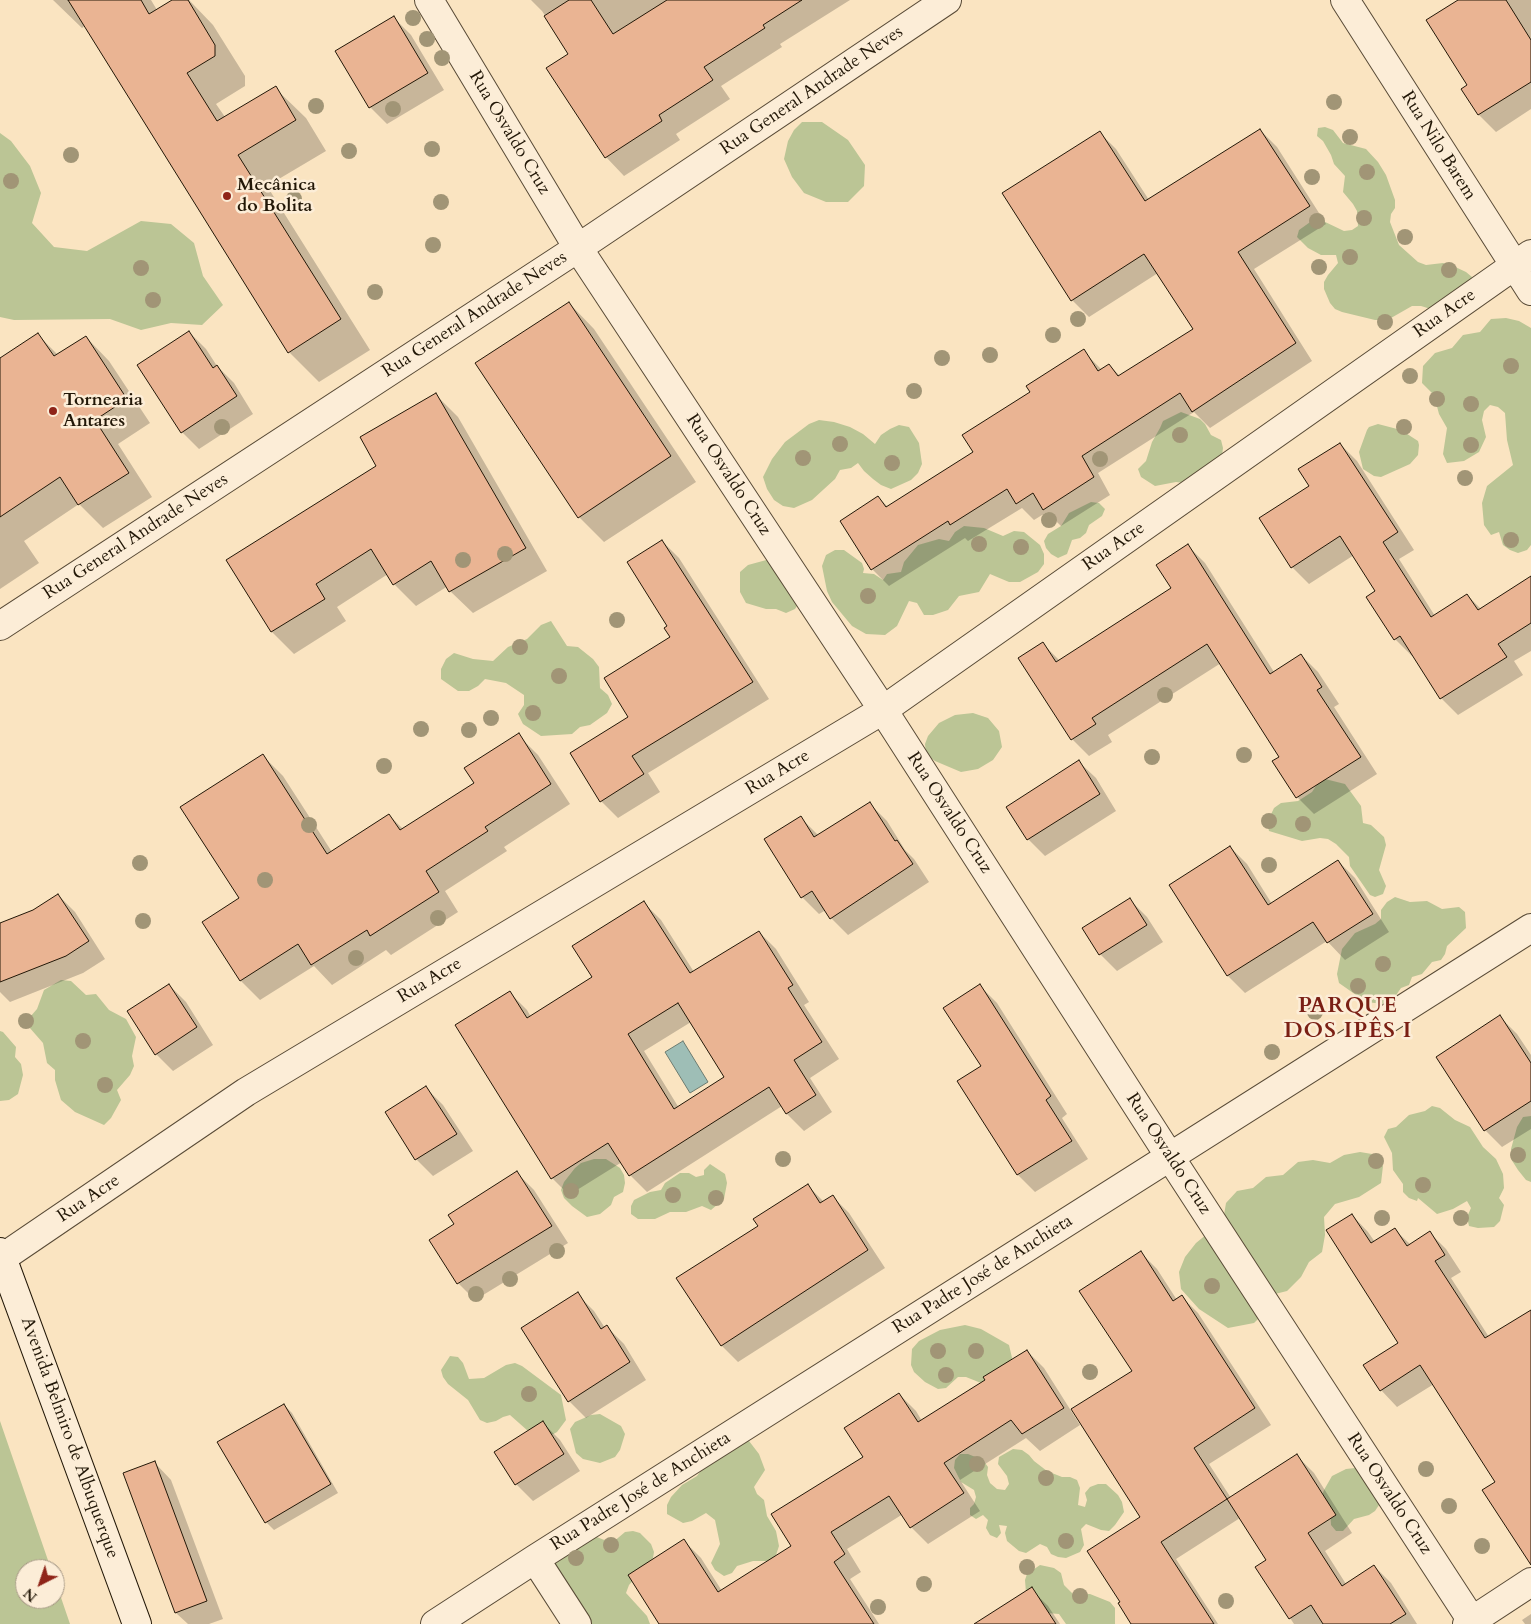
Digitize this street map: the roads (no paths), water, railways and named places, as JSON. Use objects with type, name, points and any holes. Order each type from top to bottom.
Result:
[{"type":"street","name":"Rua Osvaldo Cruz","points":[[429,0],[578,248],[883,710],[1471,1623]]},
{"type":"street","name":"Rua General Andrade Neves","points":[[0,626],[578,248],[948,0]]},
{"type":"street","name":"Rua Nilo Barem","points":[[1345,0],[1522,260],[1531,291]]},
{"type":"street","name":"Rua Acre","points":[[1,1255],[246,1092],[883,710],[1522,260]]},
{"type":"street","name":"Rua Padre José de Anchieta","points":[[435,1624],[1531,928]]},
{"type":"street","name":"Avenida Belmiro de Albuquerque","points":[[1,1255],[137,1624]]},
{"type":"street","points":[[535,1559],[577,1624]]},
{"type":"street","points":[[1471,1623],[1531,1582]]},
{"type":"water","points":[[683,1041],[708,1082],[690,1093],[665,1052]]},
{"type":"place","name":"Mecânica do Bolita","points":[[227,196]]},
{"type":"place","name":"Tornearia Antares","points":[[53,411]]},
{"type":"district","name":"PARQUE DOS IPÊS I","points":[[1348,1020]]}]
